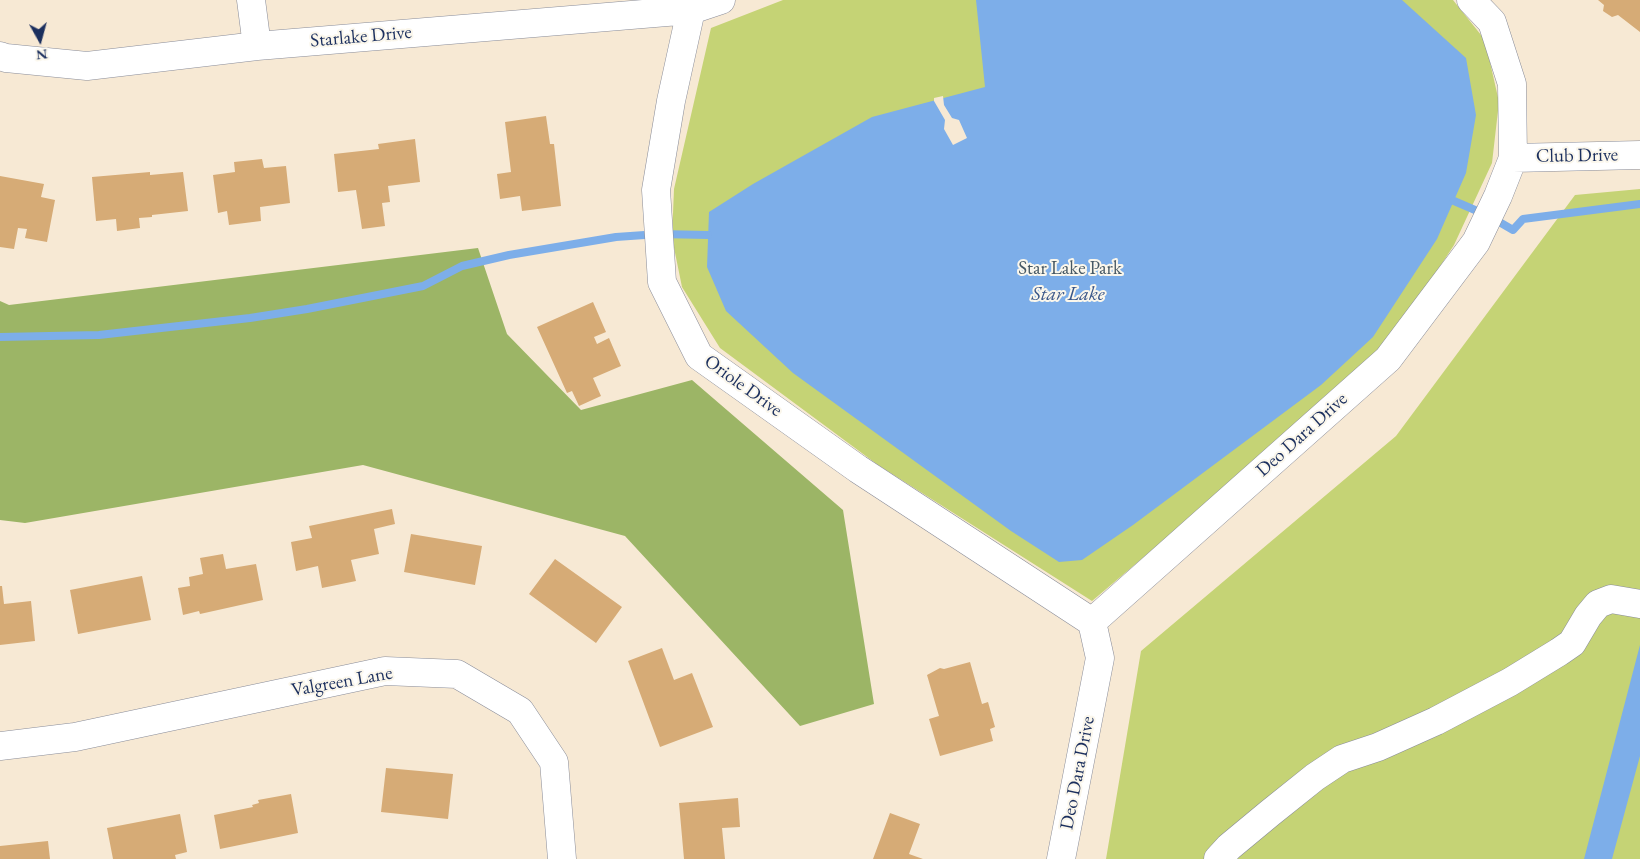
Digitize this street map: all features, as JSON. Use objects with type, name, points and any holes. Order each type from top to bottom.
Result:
[{"type":"street","points":[[252,0],[257,46]]},
{"type":"street","name":"Starlake Drive","points":[[0,56],[87,66],[257,46],[691,5],[721,0]]},
{"type":"street","name":"Deo Dara Drive","points":[[1061,859],[1100,658],[1092,622],[1388,359],[1476,242],[1498,196],[1513,158],[1512,84],[1492,22],[1471,0]]},
{"type":"street","name":"Oriole Drive","points":[[691,5],[671,101],[656,190],[662,282],[699,356],[858,469],[1092,622]]},
{"type":"street","name":"Club Drive","points":[[1513,158],[1640,155]]},
{"type":"street","points":[[1218,859],[1229,847],[1270,812],[1315,777],[1342,759],[1436,721],[1510,682],[1572,643],[1588,616],[1598,604],[1612,599],[1633,602]]},
{"type":"street","name":"Valgreen Lane","points":[[0,746],[75,737],[385,671],[456,674],[520,711],[554,762],[562,859]]},
{"type":"green space","name":"Star Lake","points":[[783,0],[1453,0],[1485,40],[1499,102],[1492,163],[1454,245],[1383,354],[1092,601],[878,465],[720,348],[682,287],[672,238],[674,189],[711,28]]},
{"type":"green space","points":[[1640,189],[1640,859],[1106,859],[1141,651],[1396,436],[1575,195]]},
{"type":"green space","points":[[478,248],[507,334],[581,410],[692,380],[843,510],[874,704],[800,726],[625,536],[363,465],[25,523],[0,520],[0,301],[9,305]]},
{"type":"water","name":"Star Lake","points":[[976,0],[1402,0],[1466,58],[1476,115],[1466,173],[1437,239],[1373,337],[1321,385],[1133,525],[1082,560],[1059,562],[1011,531],[793,373],[726,311],[707,267],[709,212],[753,184],[872,117],[985,87]]},
{"type":"water","points":[[1640,645],[1640,756],[1612,859],[1584,859]]},
{"type":"pier","points":[[943,96],[944,105],[952,118],[959,120],[967,138],[953,145],[944,129],[945,120],[934,101],[934,98]]},
{"type":"building","points":[[1598,0],[1640,0],[1640,32],[1618,15],[1612,17],[1603,11],[1604,5]]},
{"type":"building","points":[[546,116],[550,144],[554,144],[561,206],[522,211],[520,196],[500,199],[497,174],[511,172],[505,122]]},
{"type":"building","points":[[415,139],[420,182],[388,186],[390,202],[382,203],[385,226],[362,229],[356,190],[338,192],[334,154],[379,149],[378,144]]},
{"type":"building","points":[[262,159],[264,168],[286,166],[290,203],[260,207],[261,221],[229,225],[227,211],[218,213],[213,175],[235,172],[234,162]]},
{"type":"building","points":[[150,172],[150,175],[183,172],[188,211],[139,218],[140,228],[117,231],[116,219],[96,221],[92,177]]},
{"type":"building","points":[[0,176],[44,184],[41,197],[55,200],[47,242],[25,238],[27,229],[18,228],[14,249],[0,247]]},
{"type":"building","points":[[593,302],[606,332],[594,337],[597,344],[609,338],[621,366],[593,378],[601,396],[579,406],[572,391],[567,393],[537,327]]},
{"type":"building","points":[[392,509],[395,524],[374,529],[379,554],[351,560],[356,581],[322,588],[318,566],[296,571],[291,542],[312,538],[309,526]]},
{"type":"building","points":[[411,534],[482,546],[475,585],[404,572]]},
{"type":"building","points":[[223,554],[226,569],[256,564],[263,600],[200,614],[199,611],[183,615],[178,588],[190,586],[189,577],[203,574],[200,558]]},
{"type":"building","points":[[555,559],[622,607],[596,643],[529,594]]},
{"type":"building","points":[[142,576],[151,620],[78,634],[70,590]]},
{"type":"building","points":[[0,586],[2,586],[4,604],[31,601],[35,641],[0,645]]},
{"type":"building","points":[[662,648],[674,680],[692,673],[713,727],[660,747],[628,661]]},
{"type":"building","points":[[970,662],[982,704],[988,702],[995,727],[990,729],[993,741],[940,756],[929,719],[939,716],[927,675],[940,668],[944,669]]},
{"type":"building","points":[[386,768],[453,774],[448,819],[381,812]]},
{"type":"building","points":[[291,794],[298,833],[220,849],[214,815],[253,807],[252,805],[259,803],[258,800]]},
{"type":"building","points":[[738,798],[740,827],[722,828],[725,859],[684,859],[679,803]]},
{"type":"building","points":[[890,813],[920,824],[909,854],[923,859],[873,859]]},
{"type":"building","points":[[180,814],[187,852],[175,855],[176,859],[113,859],[107,828]]},
{"type":"building","points":[[48,841],[50,859],[0,859],[0,846]]},
{"type":"waterway","points":[[1454,201],[1489,216],[1513,230],[1523,219],[1640,204]]},
{"type":"waterway","points":[[0,337],[99,335],[250,318],[307,309],[423,286],[462,266],[509,255],[616,237],[659,234],[708,235]]},
{"type":"park label","name":"Star Lake Park","points":[[1070,269]]}]
